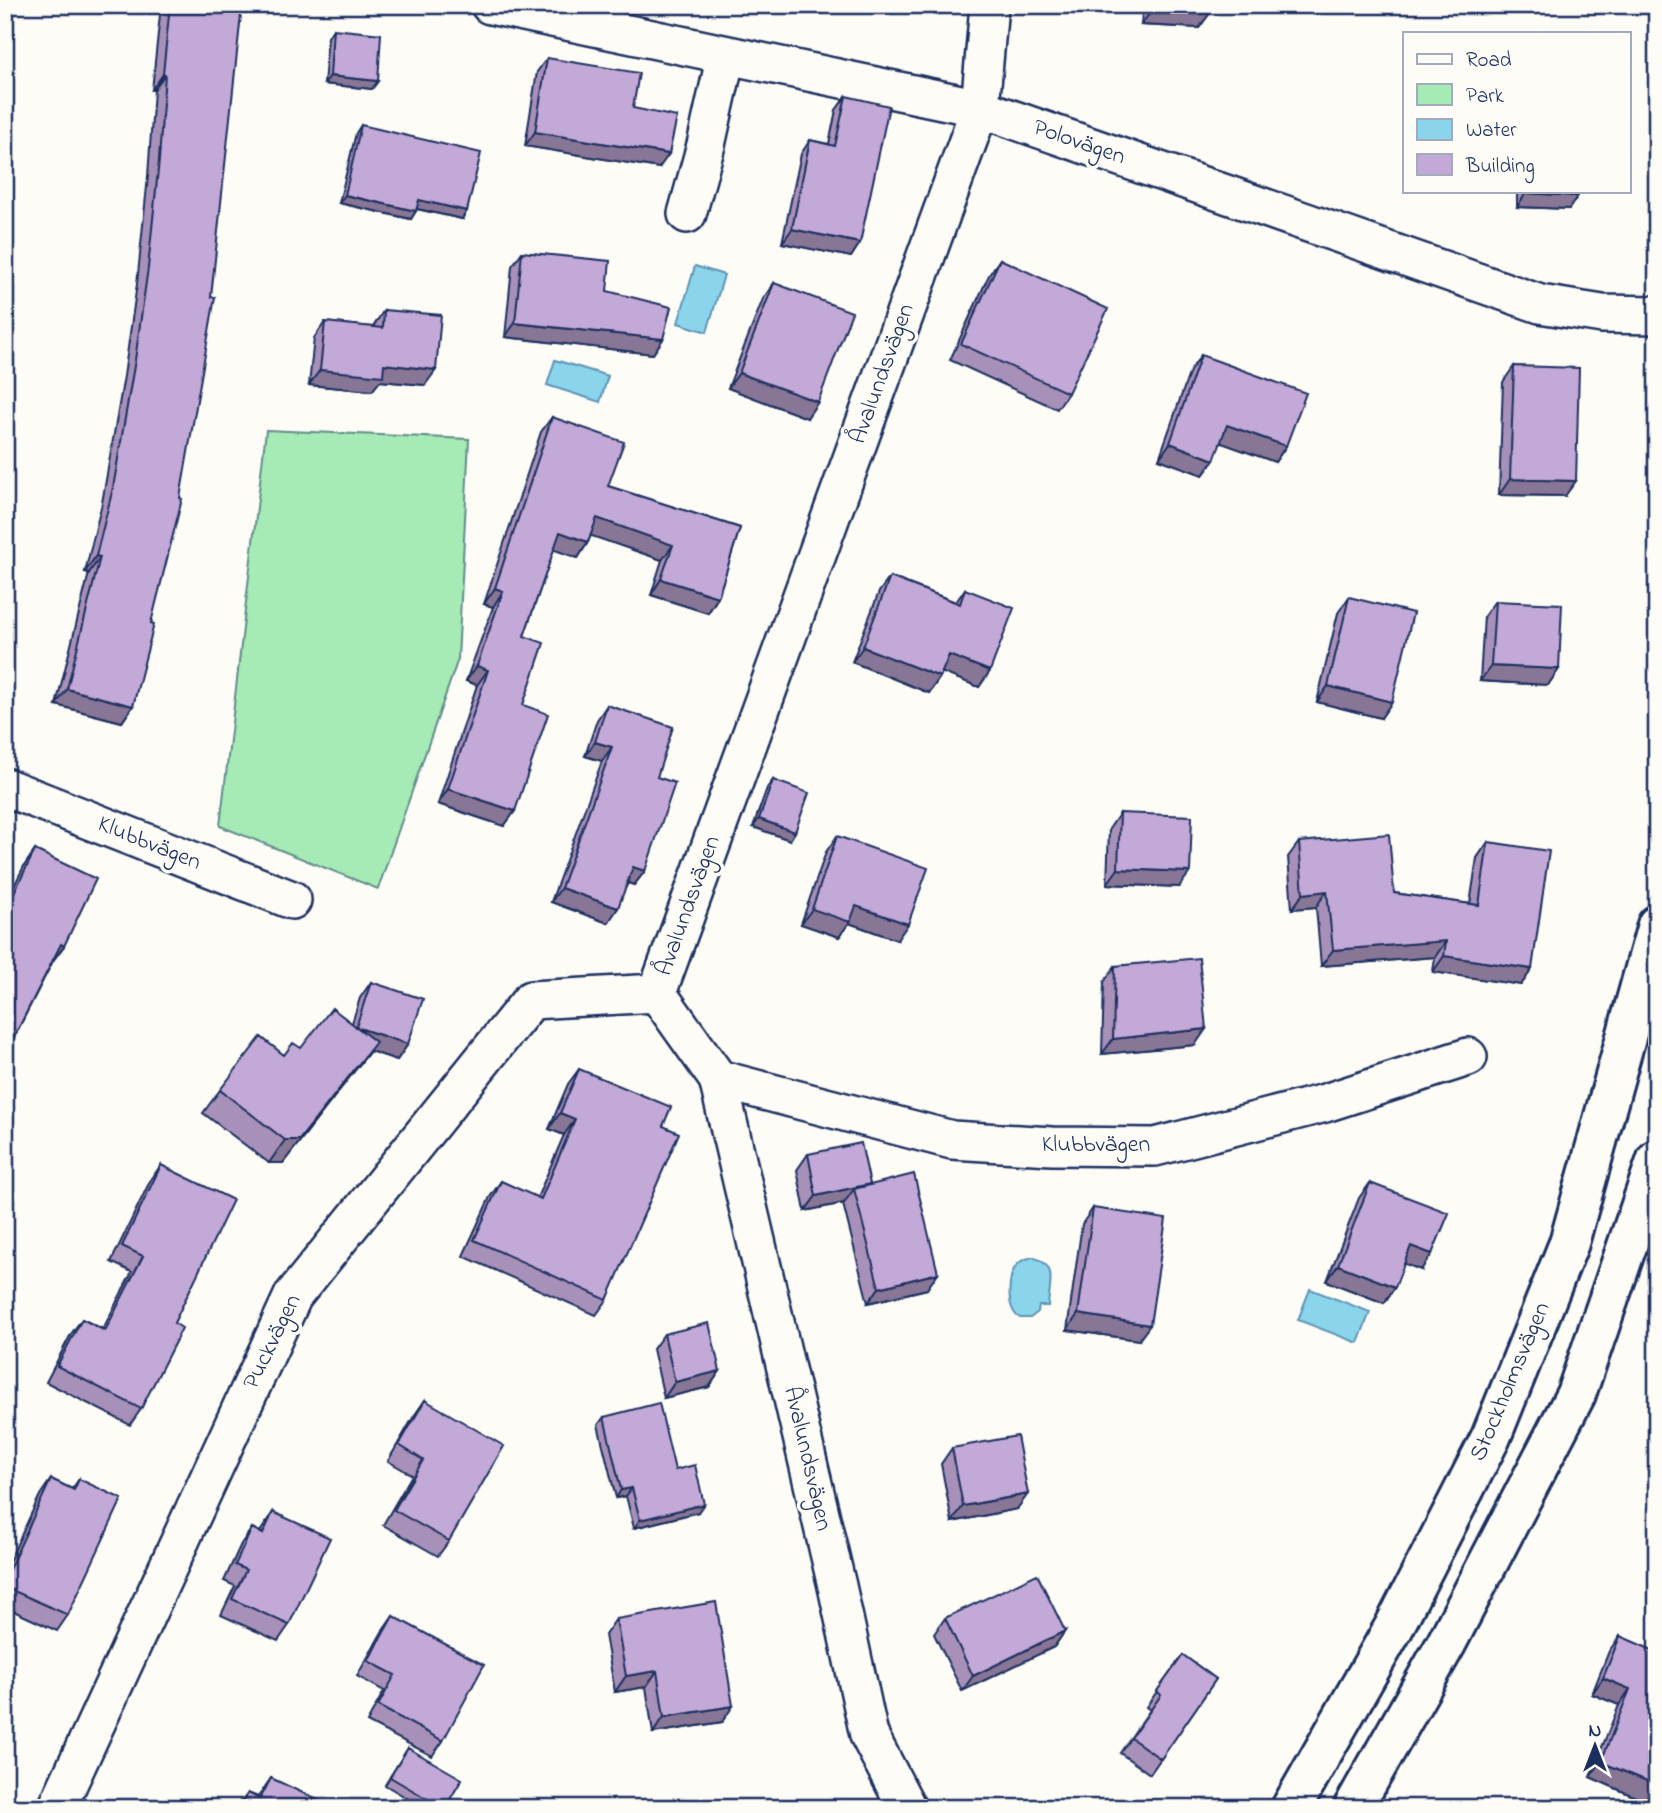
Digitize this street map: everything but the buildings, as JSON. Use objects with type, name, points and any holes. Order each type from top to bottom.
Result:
[{"type":"main road","name":"Stockholmsvägen","points":[[1291,1808],[1394,1627],[1491,1437],[1569,1243],[1657,925]]},
{"type":"main road","points":[[1353,1808],[1446,1644],[1576,1394],[1657,1159]]},
{"type":"street","name":"Polovägen","points":[[490,5],[980,108],[1540,304],[1602,314],[1657,315]]},
{"type":"street","name":"Åvalundsvägen","points":[[907,1808],[869,1735],[834,1572],[718,1079],[657,993],[980,108],[989,5]]},
{"type":"street","points":[[687,214],[726,55]]},
{"type":"street","name":"Klubbvägen","points":[[5,787],[292,900]]},
{"type":"street","name":"Puckvägen","points":[[57,1808],[293,1296],[531,1000],[657,993]]},
{"type":"street","name":"Klubbvägen","points":[[718,1079],[952,1140],[1052,1146],[1155,1147],[1325,1102],[1468,1056]]},
{"type":"green space","points":[[266,430],[469,439],[458,659],[378,889],[220,826]]},
{"type":"water","points":[[695,266],[724,275],[707,332],[678,323]]},
{"type":"water","points":[[555,360],[608,376],[600,402],[547,385]]},
{"type":"water","points":[[1033,1257],[1046,1266],[1051,1277],[1048,1306],[1039,1306],[1038,1312],[1030,1318],[1020,1318],[1015,1314],[1010,1301],[1011,1277],[1019,1263]]},
{"type":"water","points":[[1310,1289],[1370,1312],[1358,1343],[1298,1320]]}]
